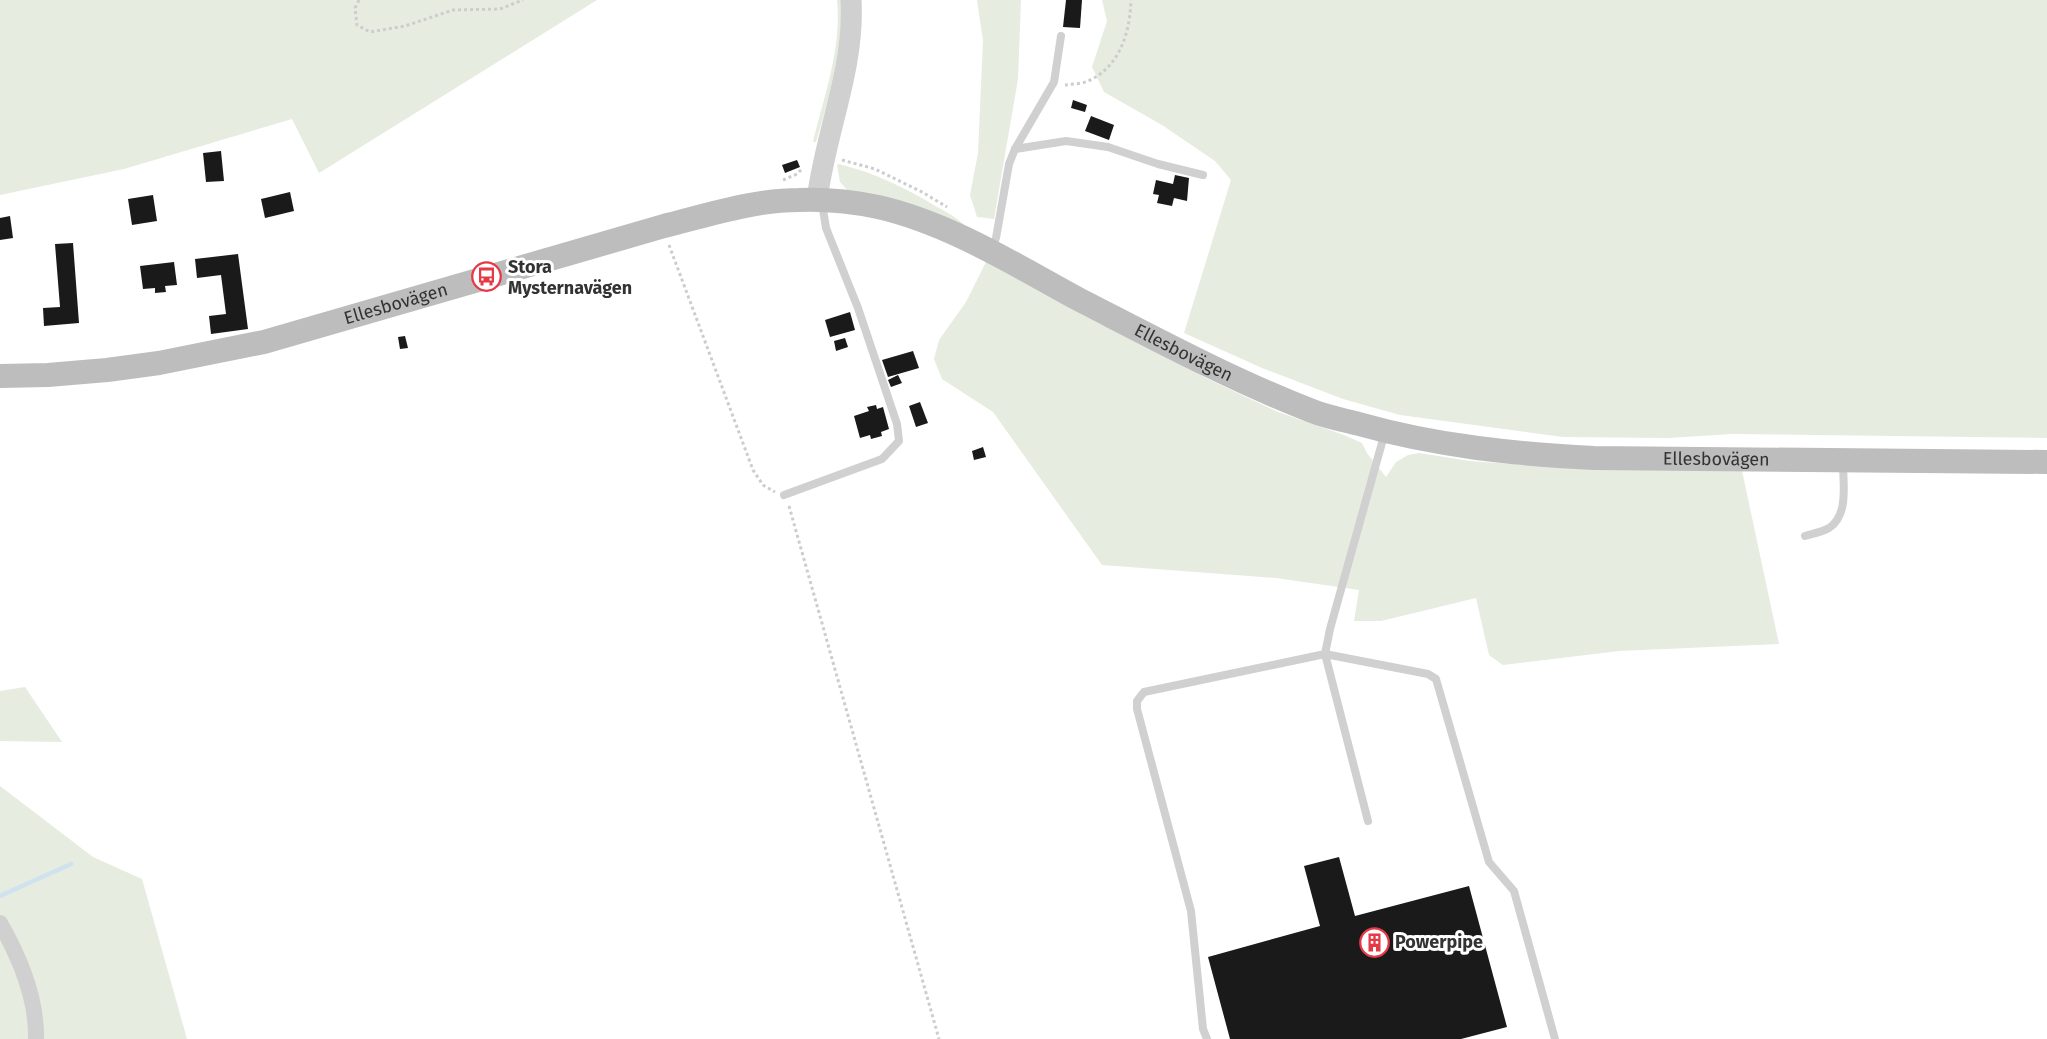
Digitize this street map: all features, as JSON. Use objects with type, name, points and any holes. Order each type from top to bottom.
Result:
[{"type":"main road","name":"Ellesbovägen","points":[[0,376],[48,375],[159,363],[264,342],[726,210],[776,201],[819,200],[878,207],[956,235],[1250,386],[1315,412],[1385,432],[1451,445],[1522,454],[1594,458],[2047,462]]},
{"type":"street","points":[[819,200],[824,155],[847,62],[851,0]]},
{"type":"street","points":[[0,923],[28,987],[36,1039]]},
{"type":"lane","points":[[991,252],[996,238],[1006,177],[1016,150],[1053,85],[1061,36]]},
{"type":"lane","points":[[1016,150],[1066,141],[1108,147],[1158,164],[1203,175]]},
{"type":"lane","points":[[784,495],[882,459],[899,441],[897,424],[858,308],[826,228],[819,200]]},
{"type":"lane","points":[[1368,821],[1325,654],[1385,432]]},
{"type":"lane","points":[[1805,536],[1828,529],[1839,518],[1842,508],[1843,460]]},
{"type":"lane","points":[[1207,1039],[1203,1029],[1191,911],[1137,709],[1137,701],[1144,692],[1325,654],[1428,674],[1436,680],[1489,862],[1514,891],[1556,1039]]},
{"type":"path","points":[[359,0],[355,8],[357,25],[370,32],[405,26],[453,10],[500,9],[523,0]]},
{"type":"path","points":[[1053,85],[1088,81],[1106,70],[1124,44],[1131,0]]},
{"type":"path","points":[[824,155],[875,169],[922,192],[948,208]]},
{"type":"path","points":[[779,182],[798,174],[804,166]]},
{"type":"path","points":[[664,226],[670,249],[753,470],[766,488],[784,495],[796,530],[939,1039]]},
{"type":"shaded area","points":[[0,0],[597,0],[319,173],[292,119],[124,169],[0,195]]},
{"type":"shaded area","points":[[837,0],[842,0],[837,54],[821,125],[816,142],[813,142],[835,54]]},
{"type":"shaded area","points":[[977,0],[1021,0],[1018,79],[994,219],[977,217],[970,195],[978,153],[983,41]]},
{"type":"shaded area","points":[[1102,0],[2047,0],[2047,438],[1732,434],[1669,438],[1563,437],[1400,415],[1343,399],[1262,368],[1184,333],[1231,180],[1215,161],[1162,125],[1104,92],[1092,67],[1107,21]]},
{"type":"shaded area","points":[[837,165],[878,177],[914,194],[955,218],[970,232],[850,193],[840,182]]},
{"type":"shaded area","points":[[986,262],[1208,379],[1278,412],[1362,443],[1386,477],[1396,462],[1408,455],[1419,453],[1470,461],[1524,465],[1741,466],[1779,644],[1619,651],[1503,665],[1489,655],[1476,598],[1381,621],[1354,621],[1359,590],[1276,578],[1102,565],[993,412],[942,379],[934,359],[939,340],[966,302]]},
{"type":"shaded area","points":[[25,687],[62,742],[0,741],[0,691]]},
{"type":"shaded area","points":[[0,786],[93,857],[142,879],[187,1039],[0,1039]]},
{"type":"building","points":[[1066,0],[1082,0],[1080,28],[1063,27]]},
{"type":"building","points":[[1073,100],[1087,105],[1085,112],[1071,108]]},
{"type":"building","points":[[1091,116],[1114,125],[1109,140],[1085,131]]},
{"type":"building","points":[[221,151],[224,181],[206,182],[203,153]]},
{"type":"building","points":[[797,160],[800,167],[785,173],[782,165]]},
{"type":"building","points":[[1175,175],[1189,178],[1187,201],[1174,198],[1172,206],[1157,203],[1159,195],[1153,194],[1156,180],[1173,184]]},
{"type":"building","points":[[290,192],[294,211],[265,218],[261,199]]},
{"type":"building","points":[[153,195],[157,221],[132,225],[128,199]]},
{"type":"building","points":[[10,216],[13,238],[0,240],[0,218]]},
{"type":"building","points":[[73,243],[79,323],[44,326],[43,308],[60,307],[55,244]]},
{"type":"building","points":[[238,254],[248,329],[211,334],[209,316],[226,314],[221,275],[197,278],[195,259]]},
{"type":"building","points":[[174,262],[177,285],[165,286],[166,292],[155,293],[155,288],[143,289],[140,266]]},
{"type":"building","points":[[850,312],[855,330],[830,337],[825,320]]},
{"type":"building","points":[[405,336],[408,348],[400,349],[398,337]]},
{"type":"building","points":[[845,338],[848,347],[836,351],[834,341]]},
{"type":"building","points":[[913,351],[919,368],[888,377],[882,360]]},
{"type":"building","points":[[898,375],[902,383],[891,387],[888,380]]},
{"type":"building","points":[[920,402],[928,423],[916,427],[909,406]]},
{"type":"building","points":[[876,405],[877,409],[883,407],[889,429],[881,432],[882,436],[871,439],[870,435],[860,438],[854,416],[869,411],[867,407]]},
{"type":"building","points":[[983,447],[986,457],[974,460],[972,451]]},
{"type":"building","name":"Powerpipe","points":[[1339,857],[1355,916],[1469,886],[1507,1027],[1461,1039],[1230,1039],[1208,957],[1320,926],[1304,866]]},
{"type":"waterway","points":[[0,896],[71,864]]},
{"type":"place","name":"Stora Mysternavägen","points":[[487,277]]},
{"type":"place","name":"Powerpipe","points":[[1374,942]]}]
